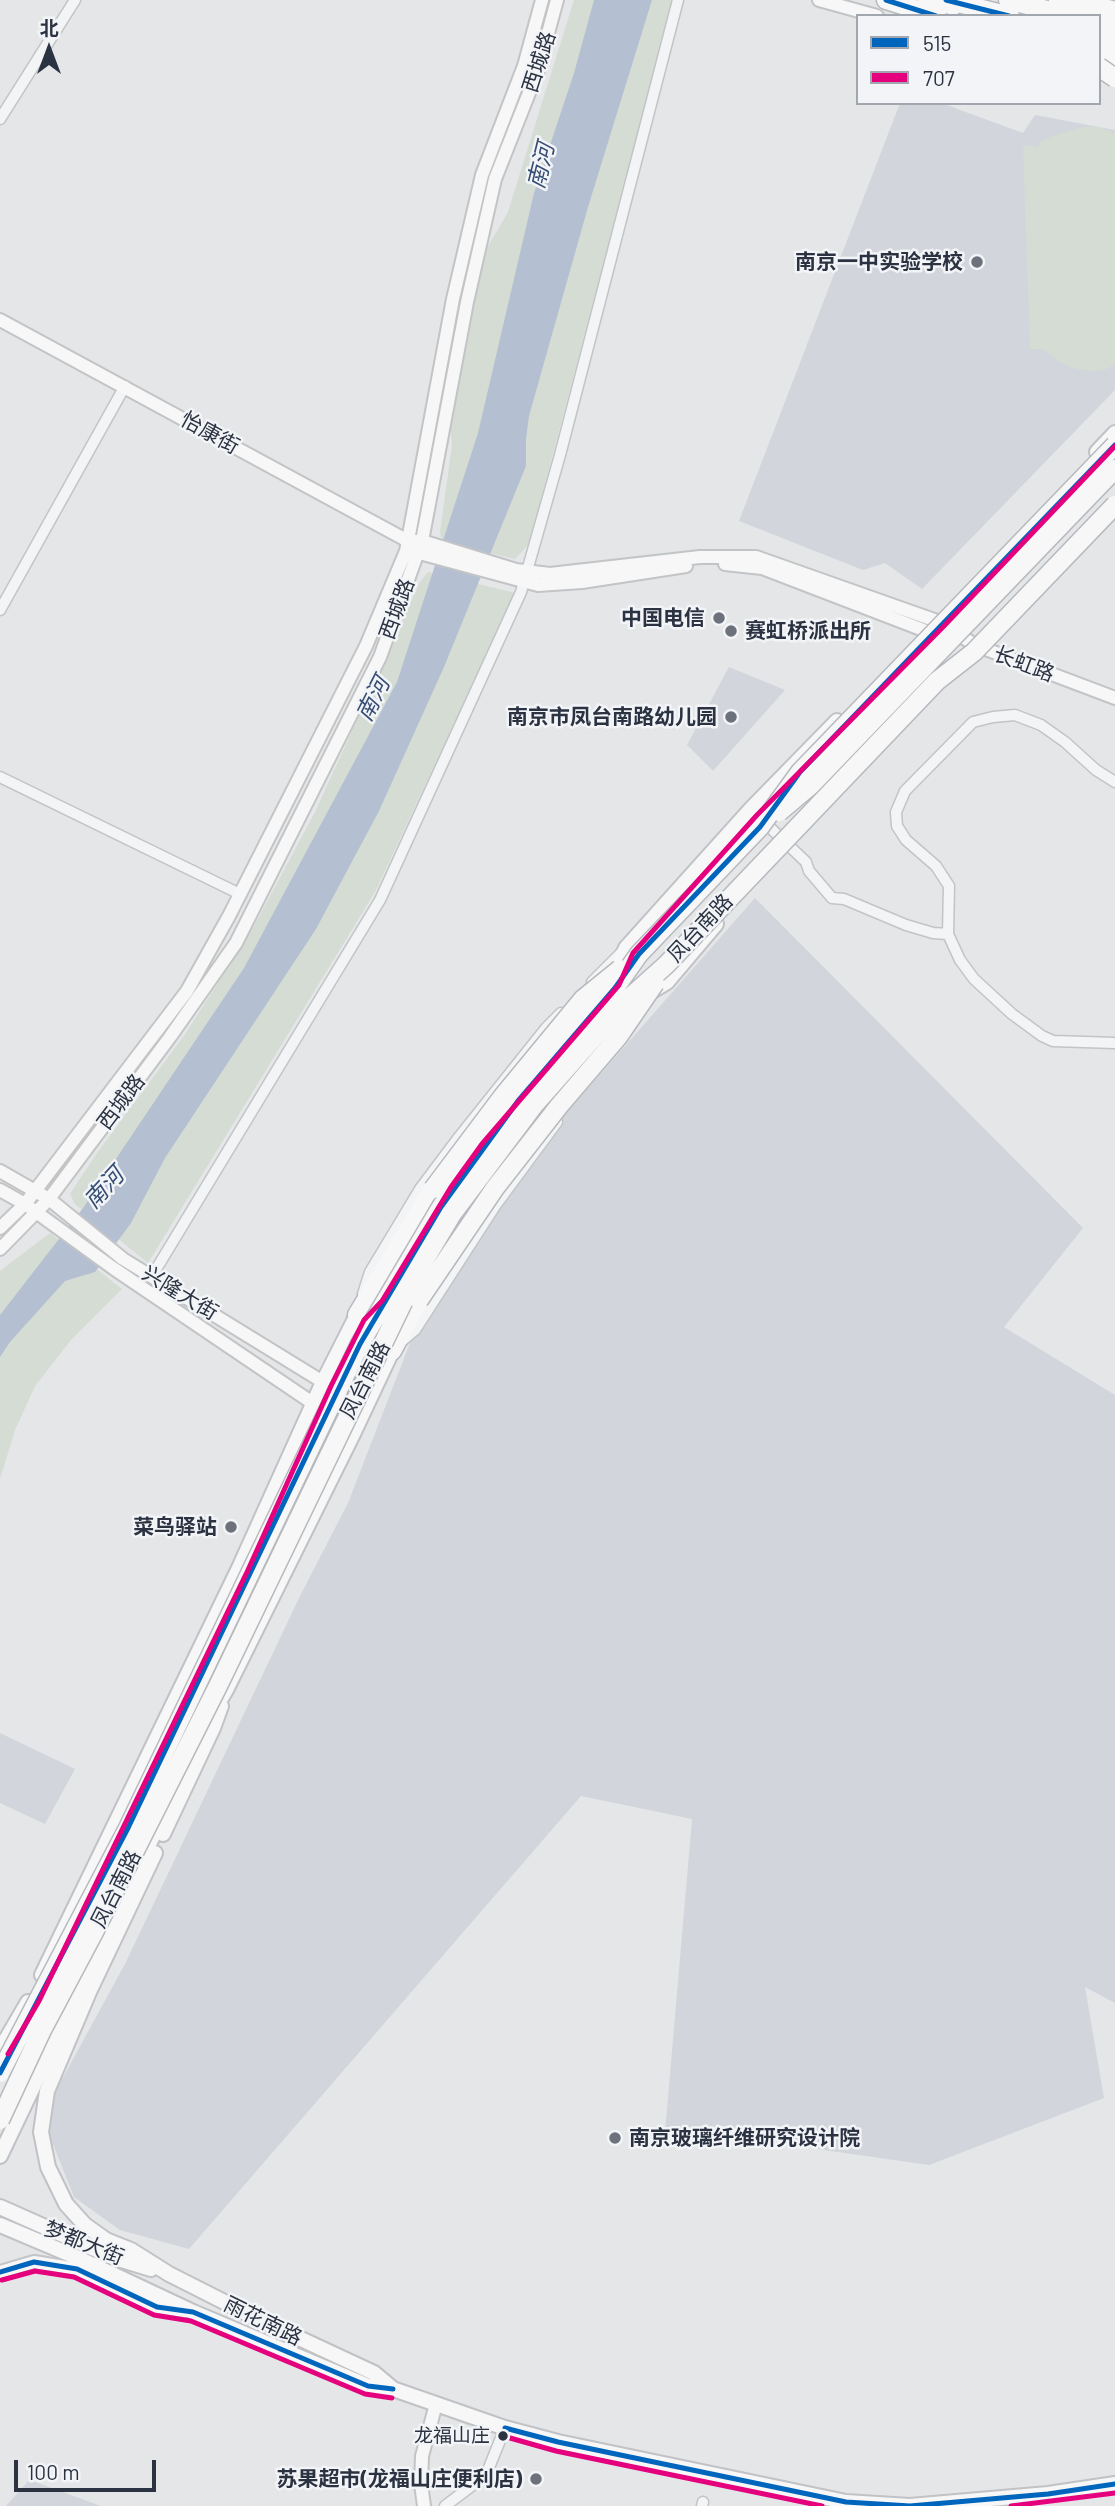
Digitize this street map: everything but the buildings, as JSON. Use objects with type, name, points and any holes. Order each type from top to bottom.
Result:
[{"type":"highway","points":[[886,0],[931,14]]},
{"type":"highway","points":[[946,0],[1002,14]]},
{"type":"highway","points":[[1008,0],[1062,14]]},
{"type":"highway","points":[[1057,0],[1100,14]]},
{"type":"highway","name":"凤台南路","points":[[0,2073],[122,1839],[378,1310],[441,1207],[518,1101],[615,988],[632,951],[760,827],[800,772],[1115,445]]},
{"type":"highway","points":[[760,827],[811,785],[1115,469]]},
{"type":"highway","points":[[937,681],[961,646],[1115,482]]},
{"type":"highway","points":[[937,681],[974,652],[1115,507]]},
{"type":"highway","name":"凤台南路","points":[[0,2120],[42,2030],[212,1698],[419,1269],[452,1214],[534,1105],[627,1000],[667,974],[937,681]]},
{"type":"highway","points":[[357,1315],[433,1189],[503,1096],[583,999],[632,951]]},
{"type":"highway","points":[[392,1351],[419,1300],[495,1188],[667,974]]},
{"type":"main road","name":"西城路","points":[[0,1228],[24,1204],[187,991],[419,548],[453,299],[482,175],[524,66],[542,0]]},
{"type":"main road","name":"西城路","points":[[0,1249],[49,1199],[170,1037],[236,943],[380,657],[419,548],[467,302],[495,179],[538,70],[558,0]]},
{"type":"main road","points":[[819,0],[870,14]]},
{"type":"main road","points":[[925,0],[972,14]]},
{"type":"main road","points":[[1083,0],[1115,9]]},
{"type":"main road","name":"怡康街","points":[[0,320],[419,548],[526,576]]},
{"type":"main road","name":"凤台南路","points":[[0,2050],[37,1985],[240,1566],[323,1382],[357,1315],[375,1296],[421,1218],[475,1139],[612,980],[632,951],[751,809],[932,626],[1115,433]]},
{"type":"main road","name":"凤台南路","points":[[0,2156],[205,1725],[226,1690],[353,1434],[392,1351],[397,1328],[457,1227],[494,1172],[539,1113],[635,1001],[667,974],[975,645],[1115,507]]},
{"type":"main road","name":"长虹路","points":[[526,576],[700,557],[756,557],[1115,698]]},
{"type":"main road","name":"兴隆大街","points":[[0,1171],[49,1199],[118,1263],[152,1276],[323,1382],[363,1410]]},
{"type":"main road","name":"兴隆大街","points":[[0,1190],[118,1263],[353,1434]]},
{"type":"main road","name":"凤台南路","points":[[169,2274],[131,2249],[106,2240],[85,2225],[66,2204],[48,2167],[41,2132],[47,2091],[89,1992],[213,1728],[226,1690]]},
{"type":"main road","name":"梦都大街","points":[[0,2207],[115,2258],[169,2274]]},
{"type":"main road","name":"雨花南路","points":[[0,2225],[193,2312],[368,2386],[393,2389],[505,2428],[558,2442],[846,2502],[910,2506],[1050,2500],[1115,2484]]},
{"type":"main road","points":[[0,2272],[34,2262],[77,2269],[158,2307],[193,2312]]},
{"type":"main road","name":"雨花南路","points":[[169,2274],[258,2319],[374,2372],[393,2389]]},
{"type":"main road","points":[[424,2506],[421,2484],[422,2456],[436,2404]]},
{"type":"street","points":[[0,119],[75,0]]},
{"type":"street","points":[[152,1276],[380,900],[522,592],[678,0]]},
{"type":"street","points":[[0,610],[125,386]]},
{"type":"street","points":[[1115,782],[1041,725],[1015,715],[993,717],[974,722],[905,791],[896,812],[897,826],[906,840],[936,866],[949,886],[948,934],[960,960],[974,979],[1041,1036],[1053,1041],[1115,1043]]},
{"type":"street","points":[[0,777],[240,894]]},
{"type":"street","points":[[751,809],[806,862],[809,871],[832,898],[844,899],[906,925],[933,933],[948,934]]},
{"type":"street","points":[[392,1351],[415,1330],[495,1206],[571,1104],[633,1029],[667,974]]},
{"type":"street","points":[[445,2506],[486,2475],[505,2428]]},
{"type":"shaded area","points":[[574,0],[673,0],[529,544],[515,559],[443,542],[440,533],[452,445],[441,328],[508,212]]},
{"type":"shaded area","name":"南京一中实验学校","points":[[899,105],[946,105],[1023,133],[1035,115],[1115,130],[1115,390],[922,589],[885,563],[863,570],[739,521]]},
{"type":"shaded area","points":[[1095,126],[1115,133],[1115,365],[1104,370],[1091,371],[1063,364],[1042,349],[1030,349],[1023,146],[1035,146],[1036,150],[1041,141],[1053,136]]},
{"type":"shaded area","points":[[428,572],[515,593],[375,892],[148,1263],[75,1204],[70,1194],[186,1033],[254,926],[315,812],[420,582]]},
{"type":"shaded area","name":"南京市凤台南路幼儿园","points":[[729,667],[785,690],[713,771],[687,745]]},
{"type":"shaded area","points":[[755,898],[1083,1228],[1004,1327],[1115,1395],[1115,2003],[1085,1987],[1104,2098],[929,2165],[782,2144],[665,2132],[692,1819],[581,1796],[189,2249],[120,2230],[74,2197],[49,2134],[54,2094],[125,1964],[300,1596],[348,1503],[415,1330],[553,1128]]},
{"type":"shaded area","points":[[50,1233],[122,1289],[71,1340],[35,1386],[15,1430],[0,1479],[0,1271]]},
{"type":"shaded area","points":[[0,1733],[75,1769],[45,1824],[0,1803]]},
{"type":"shaded area","points":[[30,2480],[101,2506],[6,2506]]},
{"type":"water","name":"南河","points":[[594,0],[652,0],[588,207],[529,416],[526,466],[444,667],[379,811],[316,929],[165,1158],[131,1223],[95,1272],[65,1281],[10,1342],[0,1357],[0,1315],[83,1208],[244,968],[397,682],[478,433],[534,193],[574,73]]},
{"type":"transit line","name":"515","points":[[886,0],[930,14]]},
{"type":"transit line","name":"515","points":[[946,0],[1001,14]]},
{"type":"transit line","name":"515","points":[[0,2073],[128,1828],[360,1344],[441,1207],[518,1101],[615,988],[639,954],[760,827],[800,772],[1115,445]]},
{"type":"transit line","name":"707","points":[[8,2054],[39,2001],[248,1570],[331,1386],[364,1320],[382,1301],[451,1187],[482,1144],[619,985],[633,953],[757,815],[943,627],[1115,446]]},
{"type":"transit line","name":"515","points":[[0,2272],[34,2262],[77,2269],[157,2307],[193,2312],[368,2386],[393,2389]]},
{"type":"transit line","name":"707","points":[[2,2280],[35,2271],[74,2277],[154,2315],[191,2321],[365,2394],[392,2398]]},
{"type":"transit line","name":"515","points":[[505,2428],[558,2442],[846,2502],[910,2506],[1048,2494],[1115,2484]]},
{"type":"transit line","name":"707","points":[[503,2436],[556,2451],[822,2506]]},
{"type":"transit line","name":"707","points":[[1011,2506],[1115,2493]]},
{"type":"place","name":"南京一中实验学校","points":[[977,262]]},
{"type":"place","name":"中国电信","points":[[719,618]]},
{"type":"place","name":"赛虹桥派出所","points":[[731,631]]},
{"type":"place","name":"南京市凤台南路幼儿园","points":[[731,717]]},
{"type":"place","name":"菜鸟驿站","points":[[231,1527]]},
{"type":"place","name":"南京玻璃纤维研究设计院","points":[[615,2138]]},
{"type":"place","name":"龙福山庄","points":[[503,2436]]},
{"type":"place","name":"苏果超市(龙福山庄便利店)","points":[[536,2479]]}]
